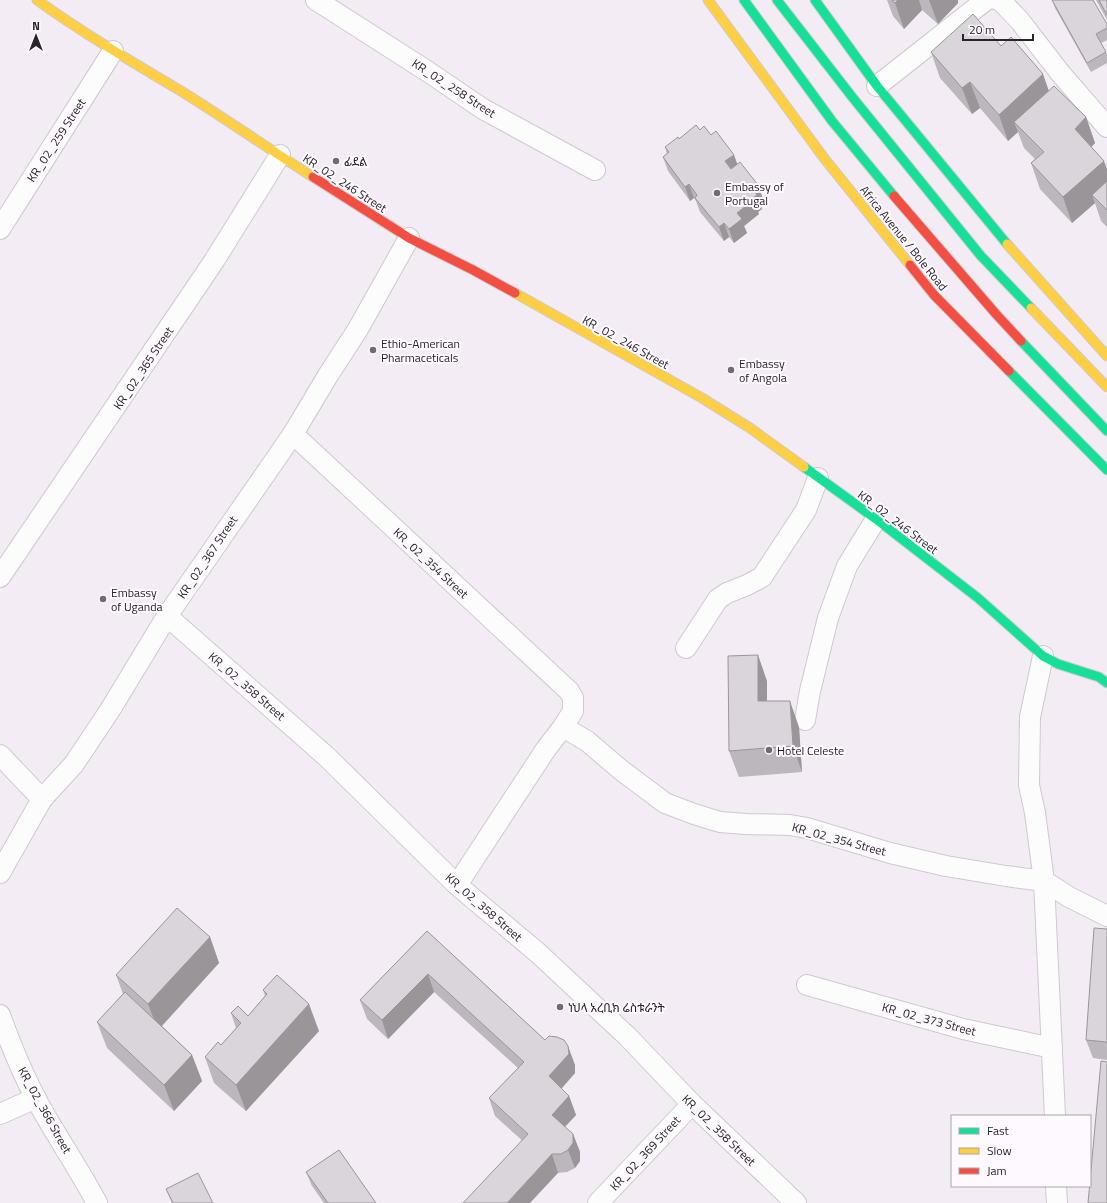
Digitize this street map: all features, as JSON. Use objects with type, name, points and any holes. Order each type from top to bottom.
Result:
[{"type":"main road","name":"KR_02_246 Street","points":[[37,0],[113,51],[182,92],[409,238],[473,270],[702,398],[750,428],[876,519],[978,598],[1043,656],[1058,664],[1099,677],[1107,682]]},
{"type":"main road","name":"Africa Avenue / Bole Road","points":[[708,0],[824,158],[934,295],[1107,470]]},
{"type":"main road","name":"Africa Avenue / Bole Road","points":[[744,0],[832,121],[901,205],[996,314],[1107,431]]},
{"type":"main road","points":[[777,0],[853,98],[981,256],[1107,387]]},
{"type":"main road","points":[[814,0],[877,86],[1024,264],[1107,356]]},
{"type":"street","name":"KR_02_258 Street","points":[[316,0],[428,71],[483,109],[595,170]]},
{"type":"street","points":[[877,86],[986,0]]},
{"type":"street","points":[[998,0],[1001,1],[1020,21],[1061,74],[1107,127]]},
{"type":"street","name":"KR_02_259 Street","points":[[0,229],[113,51]]},
{"type":"street","name":"KR_02_365 Street","points":[[0,578],[214,261],[280,155]]},
{"type":"street","name":"KR_02_367 Street","points":[[0,873],[42,799],[74,764],[110,710],[167,616],[293,434],[358,329],[409,238]]},
{"type":"street","name":"KR_02_354 Street","points":[[293,434],[569,691],[573,698],[573,711],[563,727],[587,741],[621,770],[665,803],[720,822],[790,825],[807,828],[890,853],[946,866],[1044,881],[1107,916]]},
{"type":"street","points":[[686,648],[718,599],[727,593],[762,577],[806,510],[818,478]]},
{"type":"street","points":[[805,720],[810,691],[828,618],[847,566],[876,519]]},
{"type":"street","name":"KR_02_358 Street","points":[[167,616],[327,757],[457,885],[544,958],[627,1036],[692,1104],[796,1203]]},
{"type":"street","points":[[1043,656],[1030,717],[1029,785],[1035,813],[1044,881],[1055,1115]]},
{"type":"street","points":[[457,885],[546,749],[563,727]]},
{"type":"street","points":[[0,754],[42,799]]},
{"type":"street","name":"KR_02_373 Street","points":[[807,985],[963,1029],[1052,1048]]},
{"type":"street","name":"KR_02_366 Street","points":[[0,1015],[15,1056],[36,1098],[97,1203]]},
{"type":"street","points":[[0,1114],[36,1098]]},
{"type":"street","name":"KR_02_369 Street","points":[[598,1203],[692,1104]]},
{"type":"street","points":[[1056,1187],[1057,1203]]},
{"type":"building","points":[[1052,0],[1093,0],[1107,24],[1107,28],[1096,34],[1106,52],[1087,63]]},
{"type":"building","points":[[1099,0],[1107,0],[1107,15]]},
{"type":"building","points":[[973,14],[1001,46],[1011,37],[1043,74],[999,115],[970,82],[962,88],[931,52]]},
{"type":"building","points":[[1054,86],[1086,117],[1075,129],[1104,161],[1063,197],[1031,163],[1044,152],[1014,122]]},
{"type":"building","points":[[696,125],[700,130],[704,126],[711,135],[716,131],[734,155],[725,161],[731,169],[740,162],[758,185],[753,189],[757,195],[753,198],[754,200],[737,213],[742,219],[729,229],[724,223],[719,227],[695,198],[697,195],[689,184],[685,187],[663,157],[669,152],[665,147],[678,137],[679,139]]},
{"type":"building","points":[[1107,181],[1107,210],[1092,195]]},
{"type":"building","points":[[758,655],[758,701],[790,701],[793,746],[729,751],[728,656]]},
{"type":"building","points":[[177,908],[210,937],[148,1004],[116,975]]},
{"type":"building","points":[[1094,928],[1107,929],[1107,1042],[1086,1040]]},
{"type":"building","points":[[427,931],[545,1040],[549,1036],[557,1037],[564,1040],[568,1046],[569,1054],[549,1076],[569,1096],[552,1115],[573,1134],[573,1143],[568,1150],[561,1154],[552,1154],[507,1203],[463,1203],[528,1134],[489,1098],[524,1062],[428,974],[382,1020],[360,1000]]},
{"type":"building","points":[[277,975],[309,1004],[236,1085],[205,1057],[218,1042],[221,1045],[241,1023],[231,1013],[238,1006],[248,1016],[267,994],[263,990]]},
{"type":"building","points":[[125,992],[192,1055],[164,1085],[97,1022]]},
{"type":"building","points":[[1101,1061],[1107,1062],[1107,1203],[1088,1203],[1089,1187],[1091,1187],[1091,1170]]},
{"type":"building","points":[[339,1150],[376,1203],[328,1203],[306,1172]]},
{"type":"building","points":[[198,1173],[213,1203],[173,1203],[166,1189]]},
{"type":"traffic: fast","points":[[744,0],[832,121],[894,196]]},
{"type":"traffic: fast","points":[[777,0],[853,98],[981,256],[1031,308]]},
{"type":"traffic: fast","points":[[815,0],[877,86],[1007,244]]},
{"type":"traffic: fast","points":[[1021,341],[1107,431]]},
{"type":"traffic: fast","points":[[1009,371],[1107,470]]},
{"type":"traffic: fast","points":[[804,467],[876,519],[978,598],[1043,656],[1058,664],[1099,677],[1107,683]]},
{"type":"traffic: slow","points":[[37,0],[90,36],[181,91],[313,177]]},
{"type":"traffic: slow","points":[[708,0],[824,158],[910,265]]},
{"type":"traffic: slow","points":[[1007,244],[1107,356]]},
{"type":"traffic: slow","points":[[515,293],[702,398],[750,428],[804,467]]},
{"type":"traffic: slow","points":[[1031,308],[1107,387]]},
{"type":"traffic: jam","points":[[313,177],[409,238],[515,293]]},
{"type":"traffic: jam","points":[[894,196],[1021,341]]},
{"type":"traffic: jam","points":[[910,265],[934,295],[1009,371]]},
{"type":"place","name":"ፊደል","points":[[336,161]]},
{"type":"place","name":"Embassy of Portugal","points":[[717,193]]},
{"type":"place","name":"Ethio-American Pharmaceticals","points":[[373,350]]},
{"type":"place","name":"Embassy of Angola","points":[[731,370]]},
{"type":"place","name":"Embassy of Uganda","points":[[103,599]]},
{"type":"place","name":"Hotel Celeste","points":[[769,750]]},
{"type":"place","name":"ነህላ አረቢክ ሬስቱራንት","points":[[560,1007]]}]
